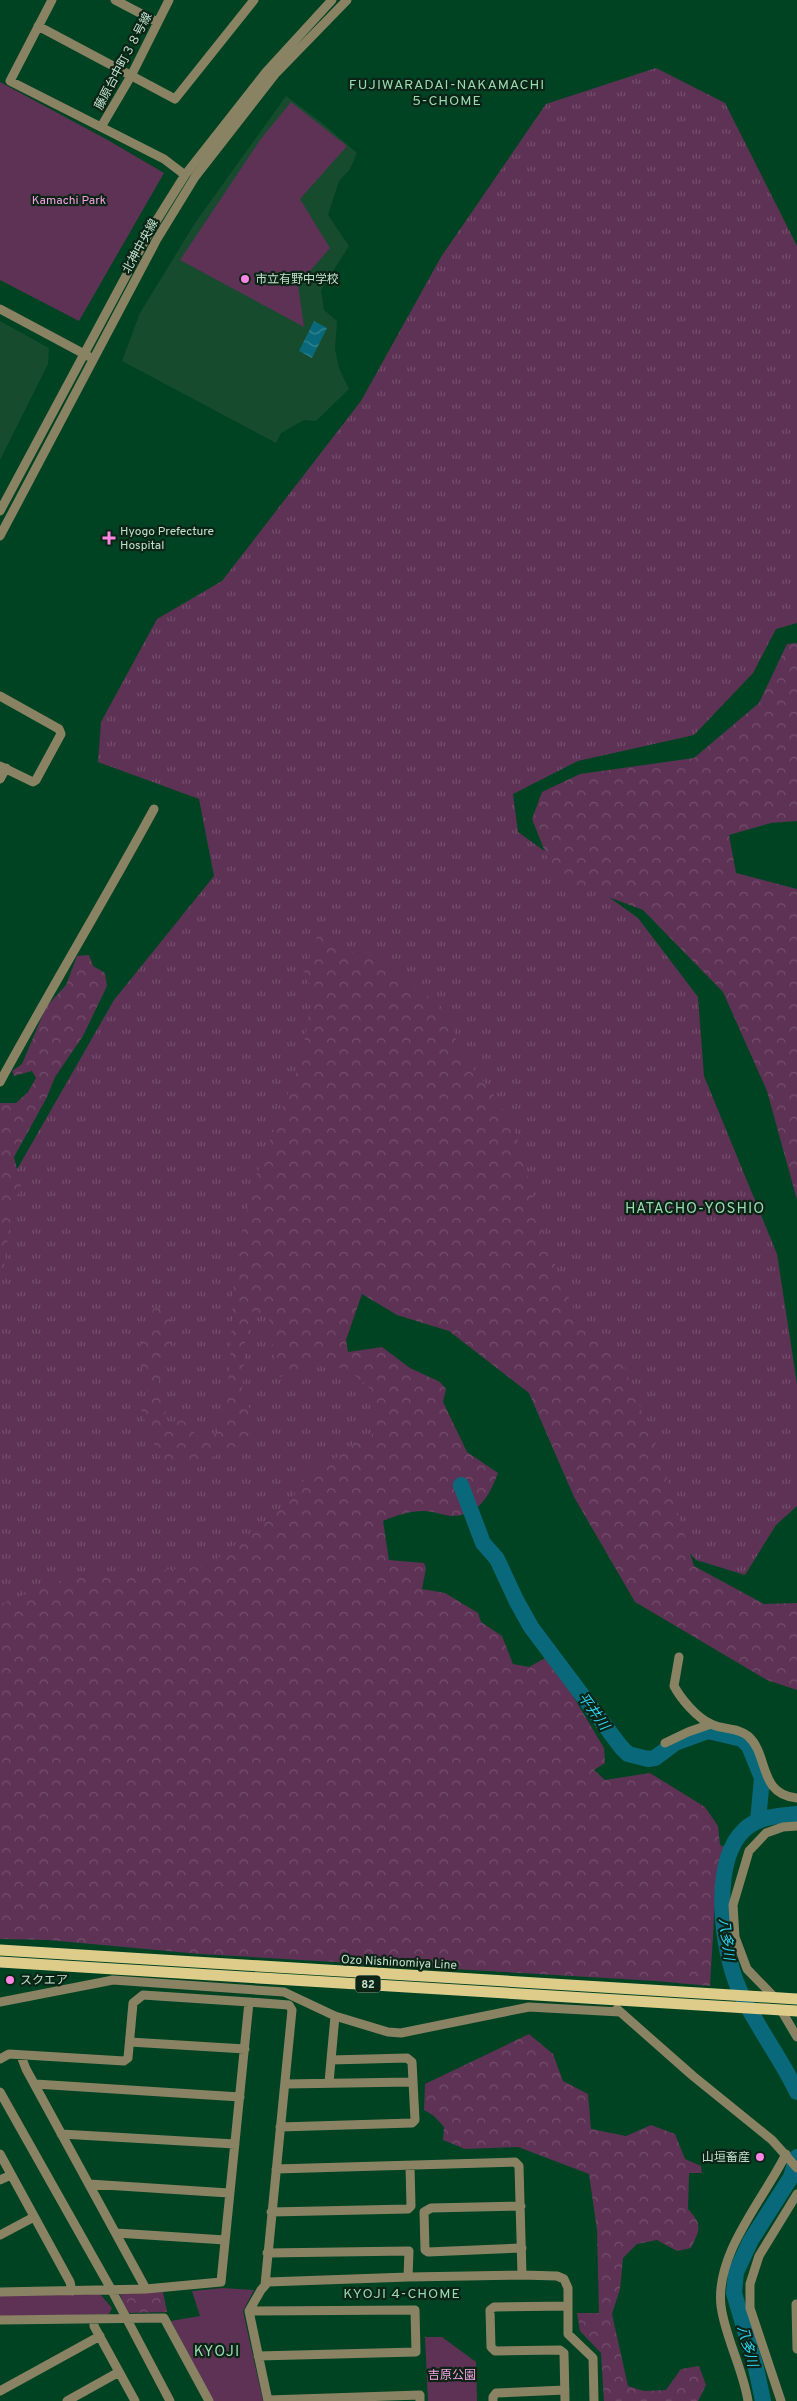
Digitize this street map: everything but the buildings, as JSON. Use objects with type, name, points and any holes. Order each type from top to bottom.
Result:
[{"type":"main road","name":"Ozo Nishinomiya Line","points":[[0,1950],[732,1995],[797,2011]]},
{"type":"main road","name":"Ozo Nishinomiya Line","points":[[0,1962],[737,2007],[777,2006],[797,1999]]},
{"type":"street","points":[[52,0],[10,81],[101,127]]},
{"type":"street","points":[[115,0],[157,22]]},
{"type":"street","name":"藤原台中町３８号線","points":[[169,0],[131,76],[101,127],[164,159],[185,175]]},
{"type":"street","points":[[38,26],[175,99],[254,0]]},
{"type":"street","name":"北神中央線","points":[[0,511],[83,352],[150,231],[185,175],[266,72],[332,0]]},
{"type":"street","name":"北神中央線","points":[[0,536],[157,239],[195,177],[276,73],[348,0]]},
{"type":"street","points":[[0,309],[93,358]]},
{"type":"street","points":[[0,696],[59,729],[60,734],[36,780],[32,782],[3,767],[0,779]]},
{"type":"street","points":[[0,1082],[154,809]]},
{"type":"street","points":[[679,1657],[674,1686],[695,1712],[711,1724],[739,1731],[749,1737],[775,1790],[787,1797],[797,1798]]},
{"type":"street","points":[[665,1743],[711,1724]]},
{"type":"street","points":[[797,1826],[783,1827],[766,1833],[749,1851],[742,1869],[733,1905],[735,1937],[747,1968],[777,2006],[797,2037]]},
{"type":"street","points":[[0,2002],[113,1980],[284,1992],[335,2016],[380,2030],[401,2033],[529,2007],[620,2012]]},
{"type":"street","points":[[0,2059],[9,2054],[124,2061],[128,2058],[133,2003],[142,1995],[289,2005],[292,2010],[265,2285],[249,2312],[268,2400],[420,2395],[420,2401]]},
{"type":"street","points":[[610,1999],[620,2012],[772,2140],[797,2168]]},
{"type":"street","points":[[0,2292],[146,2288],[221,2282],[249,2002]]},
{"type":"street","points":[[330,2083],[335,2016]]},
{"type":"street","points":[[130,2042],[245,2049]]},
{"type":"street","points":[[21,2056],[61,2134],[146,2288]]},
{"type":"street","points":[[280,2127],[412,2123],[415,2120],[412,2062],[407,2058],[331,2060]]},
{"type":"street","points":[[285,2084],[412,2082]]},
{"type":"street","points":[[35,2084],[240,2097]]},
{"type":"street","points":[[0,2092],[111,2289],[170,2401]]},
{"type":"street","points":[[61,2134],[234,2144]]},
{"type":"street","points":[[0,2154],[70,2282],[72,2291]]},
{"type":"street","points":[[748,2401],[745,2380],[721,2306],[722,2284],[735,2242],[774,2178],[786,2154]]},
{"type":"street","points":[[276,2169],[515,2162],[519,2166],[522,2275]]},
{"type":"street","points":[[272,2212],[408,2208],[411,2206],[410,2166]]},
{"type":"street","points":[[0,2180],[11,2174]]},
{"type":"street","points":[[89,2184],[230,2193]]},
{"type":"street","points":[[781,2401],[750,2308],[750,2292],[759,2256],[797,2194]]},
{"type":"street","points":[[521,2206],[431,2208],[424,2212],[425,2250],[428,2252],[522,2248]]},
{"type":"street","points":[[0,2235],[34,2217]]},
{"type":"street","points":[[116,2233],[225,2240]]},
{"type":"street","points":[[267,2252],[408,2251],[408,2277]]},
{"type":"street","points":[[265,2285],[276,2281],[408,2277],[557,2276],[564,2279],[568,2288],[568,2334],[593,2358],[594,2401]]},
{"type":"street","points":[[566,2401],[564,2353],[560,2350],[495,2350],[491,2347],[490,2310],[494,2307],[568,2306]]},
{"type":"street","points":[[249,2312],[415,2310],[416,2352],[258,2356]]},
{"type":"street","points":[[796,2310],[797,2349]]},
{"type":"street","points":[[94,2318],[94,2326],[134,2401]]},
{"type":"street","points":[[0,2320],[164,2318],[209,2401]]},
{"type":"street","points":[[0,2391],[100,2336]]},
{"type":"street","points":[[67,2401],[119,2372]]},
{"type":"street","points":[[493,2401],[496,2393],[565,2390]]},
{"type":"shaded area","name":"市立有野中学校","points":[[286,96],[321,122],[357,153],[350,169],[339,181],[328,215],[349,246],[321,290],[324,310],[337,321],[335,349],[339,368],[349,389],[316,421],[304,420],[281,433],[276,443],[122,361],[140,313],[195,223]]},
{"type":"shaded area","points":[[0,321],[49,348],[48,364],[0,460]]},
{"type":"green space","points":[[656,68],[725,103],[797,246],[797,623],[776,629],[753,673],[694,735],[578,761],[513,794],[518,832],[638,918],[698,997],[704,1076],[777,1254],[797,1384],[797,1506],[776,1525],[745,1575],[696,1560],[471,1296],[365,1241],[318,1346],[422,1406],[281,1570],[0,1639],[0,1199],[114,1000],[214,876],[199,799],[98,762],[101,722],[157,619],[222,581],[361,401],[441,257],[546,104]]},
{"type":"green space","name":"Kamachi Park","points":[[0,82],[106,139],[164,173],[79,321],[0,280]]},
{"type":"green space","points":[[291,102],[347,146],[300,199],[330,248],[298,285],[304,327],[180,260],[260,140]]},
{"type":"green space","points":[[797,643],[797,821],[771,823],[729,835],[736,873],[797,889],[797,1200],[767,1091],[723,992],[643,910],[555,877],[532,819],[542,792],[580,774],[694,758],[759,703],[787,644]]},
{"type":"green space","points":[[318,934],[339,951],[368,954],[405,978],[448,1012],[459,1050],[496,1098],[515,1131],[544,1237],[575,1312],[623,1364],[664,1467],[694,1566],[764,1604],[797,1603],[797,1690],[767,1680],[635,1602],[574,1497],[529,1393],[449,1331],[397,1315],[362,1294],[346,1340],[348,1352],[382,1347],[410,1368],[440,1382],[446,1389],[443,1402],[467,1452],[498,1473],[487,1497],[469,1513],[451,1516],[419,1511],[383,1521],[389,1560],[424,1563],[426,1568],[422,1589],[445,1593],[478,1613],[481,1622],[502,1636],[513,1664],[529,1667],[549,1656],[604,1748],[605,1763],[594,1770],[605,1780],[650,1773],[705,1807],[718,1826],[720,1845],[732,1850],[716,1885],[710,1986],[656,1981],[200,1954],[48,1940],[0,1939],[0,1604],[64,1579],[208,1566],[289,1503],[305,1478],[318,1465],[336,1458],[355,1443],[371,1442],[374,1418],[372,1390],[351,1372],[323,1362],[280,1377],[274,1359],[269,1317],[253,1311],[245,1341],[242,1392],[254,1418],[248,1436],[240,1444],[231,1450],[208,1457],[163,1463],[149,1434],[141,1409],[150,1384],[141,1366],[139,1347],[150,1329],[153,1308],[171,1311],[171,1352],[159,1381],[168,1424],[183,1420],[197,1436],[217,1434],[225,1409],[230,1363],[234,1274],[253,1184],[302,1057],[313,989],[303,975]]},
{"type":"green space","points":[[89,955],[93,966],[105,973],[107,986],[83,1036],[55,1077],[47,1097],[14,1157],[21,1186],[12,1209],[0,1296],[0,1103],[16,1103],[28,1092],[36,1078],[32,1071],[14,1076],[12,1071],[22,1064],[46,1007],[66,985],[77,956]]},
{"type":"green space","points":[[529,2034],[553,2054],[563,2081],[588,2094],[591,2129],[626,2136],[651,2125],[675,2134],[685,2159],[701,2166],[702,2173],[689,2173],[688,2209],[698,2223],[698,2232],[691,2248],[677,2251],[657,2240],[637,2244],[623,2258],[620,2289],[612,2314],[628,2386],[644,2391],[666,2390],[681,2369],[699,2366],[706,2385],[698,2401],[604,2401],[601,2353],[580,2331],[577,2313],[599,2313],[597,2230],[589,2174],[518,2147],[465,2149],[443,2140],[444,2127],[434,2116],[424,2110],[425,2084]]},
{"type":"green space","points":[[223,2288],[254,2290],[243,2311],[263,2401],[213,2401],[171,2321],[200,2316],[192,2291]]},
{"type":"green space","points":[[119,2292],[163,2292],[167,2312],[127,2313]]},
{"type":"green space","points":[[100,2294],[112,2308],[109,2314],[0,2317],[0,2296]]},
{"type":"green space","name":"吉原公園","points":[[425,2337],[442,2337],[476,2362],[477,2401],[428,2401]]},
{"type":"water","points":[[314,321],[327,328],[312,358],[299,351]]},
{"type":"waterway","name":"平井川","points":[[461,1485],[483,1543],[497,1559],[531,1627],[621,1747],[628,1754],[648,1759],[655,1758],[675,1743],[708,1731],[742,1739],[749,1746],[762,1778],[758,1821]]},
{"type":"waterway","name":"八多川","points":[[797,1814],[762,1819],[744,1830],[733,1845],[726,1863],[722,1908],[728,1953],[739,1989],[797,2092]]},
{"type":"waterway","name":"八多川","points":[[763,2401],[756,2368],[734,2293],[736,2272],[751,2240],[791,2177],[797,2157]]},
{"type":"place","name":"市立有野中学校","points":[[245,279]]},
{"type":"place","name":"Hyogo Prefecture Hospital","points":[[109,538]]},
{"type":"place","name":"スクエア","points":[[10,1980]]},
{"type":"place","name":"山垣畜産","points":[[760,2157]]},
{"type":"district","name":"FUJIWARADAI-NAKAMACHI 5-CHOME","points":[[447,92]]},
{"type":"district","name":"HATACHO-YOSHIO","points":[[695,1208]]},
{"type":"district","name":"KYOJI 4-CHOME","points":[[402,2293]]},
{"type":"district","name":"KYOJI","points":[[217,2351]]}]
